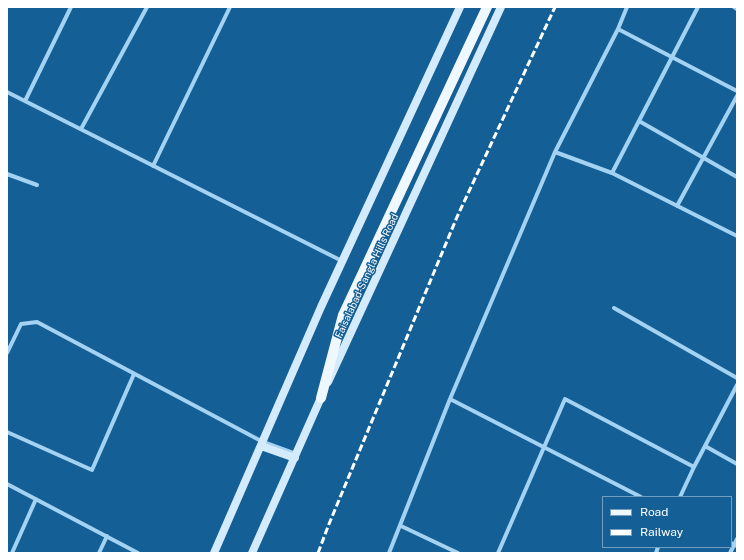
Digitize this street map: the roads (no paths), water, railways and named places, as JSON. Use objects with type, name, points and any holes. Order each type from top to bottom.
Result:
[{"type":"main road","points":[[214,553],[343,261],[460,7]]},
{"type":"main road","points":[[321,398],[343,316],[488,7]]},
{"type":"main road","name":"Faisalabad-Sangla Hills Road","points":[[252,553],[321,398],[501,7]]},
{"type":"main road","points":[[262,444],[296,456]]},
{"type":"street","points":[[25,101],[71,7]]},
{"type":"street","points":[[81,129],[147,7]]},
{"type":"street","points":[[153,166],[230,7]]},
{"type":"street","points":[[389,553],[401,526],[450,399],[555,152],[618,29],[627,7]]},
{"type":"street","points":[[612,173],[698,7]]},
{"type":"street","points":[[618,29],[737,91]]},
{"type":"street","points":[[7,92],[343,261]]},
{"type":"street","points":[[677,206],[737,96]]},
{"type":"street","points":[[639,121],[737,176]]},
{"type":"street","points":[[555,152],[612,173],[737,236]]},
{"type":"street","points":[[7,174],[37,185]]},
{"type":"street","points":[[614,308],[737,378]]},
{"type":"street","points":[[7,353],[21,324],[37,322],[262,444]]},
{"type":"street","points":[[7,432],[92,470],[134,374]]},
{"type":"street","points":[[680,496],[737,385]]},
{"type":"street","points":[[450,399],[639,496]]},
{"type":"street","points":[[498,553],[565,399],[694,467]]},
{"type":"street","points":[[705,446],[737,464]]},
{"type":"street","points":[[7,484],[138,553]]},
{"type":"street","points":[[12,553],[36,499]]},
{"type":"street","points":[[401,526],[458,553]]},
{"type":"street","points":[[99,553],[107,536]]},
{"type":"street","points":[[730,553],[737,539]]},
{"type":"railway","points":[[318,553],[457,217],[555,7]]}]
